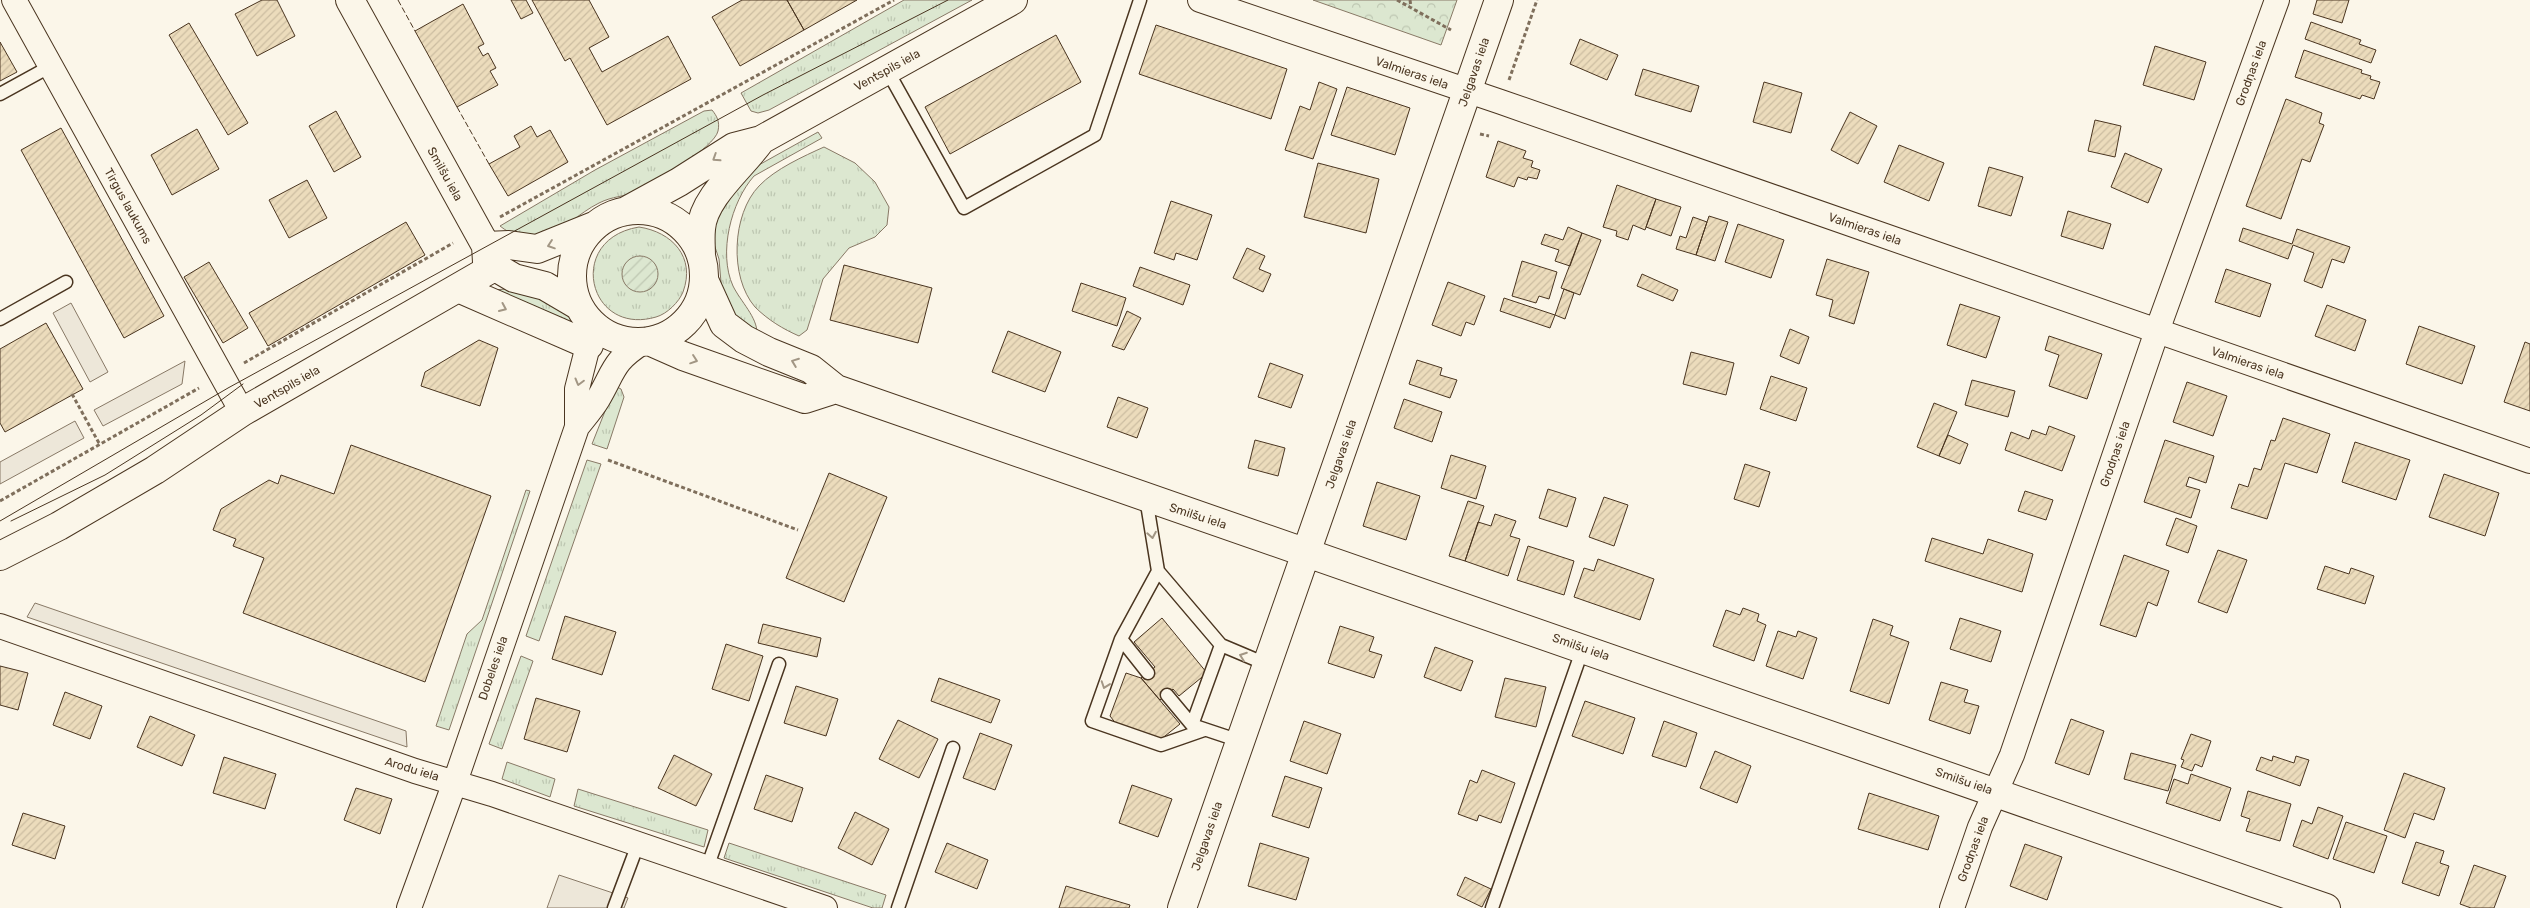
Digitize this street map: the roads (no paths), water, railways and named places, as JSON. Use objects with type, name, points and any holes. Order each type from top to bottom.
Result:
[{"type":"street","name":"Tirgus laukums","points":[[14,0],[242,412]]},
{"type":"street","name":"Smilšu iela","points":[[350,0],[490,257]]},
{"type":"street","name":"Ventspils iela","points":[[626,211],[679,182],[734,147],[761,140],[1013,0]]},
{"type":"street","name":"Valmieras iela","points":[[1200,0],[2530,461]]},
{"type":"street","name":"Jelgavas iela","points":[[1182,908],[1499,0]]},
{"type":"street","name":"Grodņas iela","points":[[1952,908],[1980,827],[2012,755],[2157,331],[2277,0]]},
{"type":"street","name":"Ventspils iela","points":[[703,268],[701,228],[711,201],[733,173],[747,161],[761,140]]},
{"type":"street","points":[[577,427],[598,399],[614,365],[628,351],[646,341],[672,333],[688,319],[700,301],[703,268],[693,239],[680,225],[664,215],[645,210],[626,211],[610,216],[595,225],[537,249],[509,245],[490,257],[514,278],[545,286],[583,312],[610,336],[630,342],[646,341],[805,399],[836,389]]},
{"type":"street","points":[[577,427],[577,389],[589,345],[583,312],[572,285],[573,263],[581,242],[595,225]]},
{"type":"street","name":"Ventspils iela","points":[[0,556],[59,526],[155,470],[242,412],[458,288],[490,257]]},
{"type":"street","name":"Smilšu iela","points":[[703,268],[724,324],[744,339],[769,352],[811,369],[836,389],[2326,908]]},
{"type":"street","points":[[458,288],[589,345]]},
{"type":"street","name":"Dobeles iela","points":[[409,908],[455,782],[577,427]]},
{"type":"street","name":"Arodu iela","points":[[0,626],[415,771],[455,782],[825,908]]},
{"type":"lane","points":[[887,70],[964,208],[1095,135],[1140,0]]},
{"type":"lane","points":[[0,94],[51,66]]},
{"type":"lane","points":[[0,319],[66,282]]},
{"type":"lane","points":[[1146,498],[1158,571],[1221,645],[1266,664]]},
{"type":"lane","points":[[1158,571],[1121,639],[1092,721],[1161,746],[1204,730]]},
{"type":"lane","points":[[1121,639],[1148,673]]},
{"type":"lane","points":[[1192,725],[1221,645]]},
{"type":"lane","points":[[1492,908],[1583,648]]},
{"type":"lane","points":[[707,868],[779,664]]},
{"type":"lane","points":[[1167,695],[1192,725],[1240,741]]},
{"type":"lane","points":[[898,908],[953,748]]},
{"type":"lane","points":[[614,908],[638,844]]},
{"type":"tram line","points":[[0,521],[228,388],[763,95],[948,0]]},
{"type":"tram line","points":[[11,521],[105,475],[201,415],[243,384]]}]
